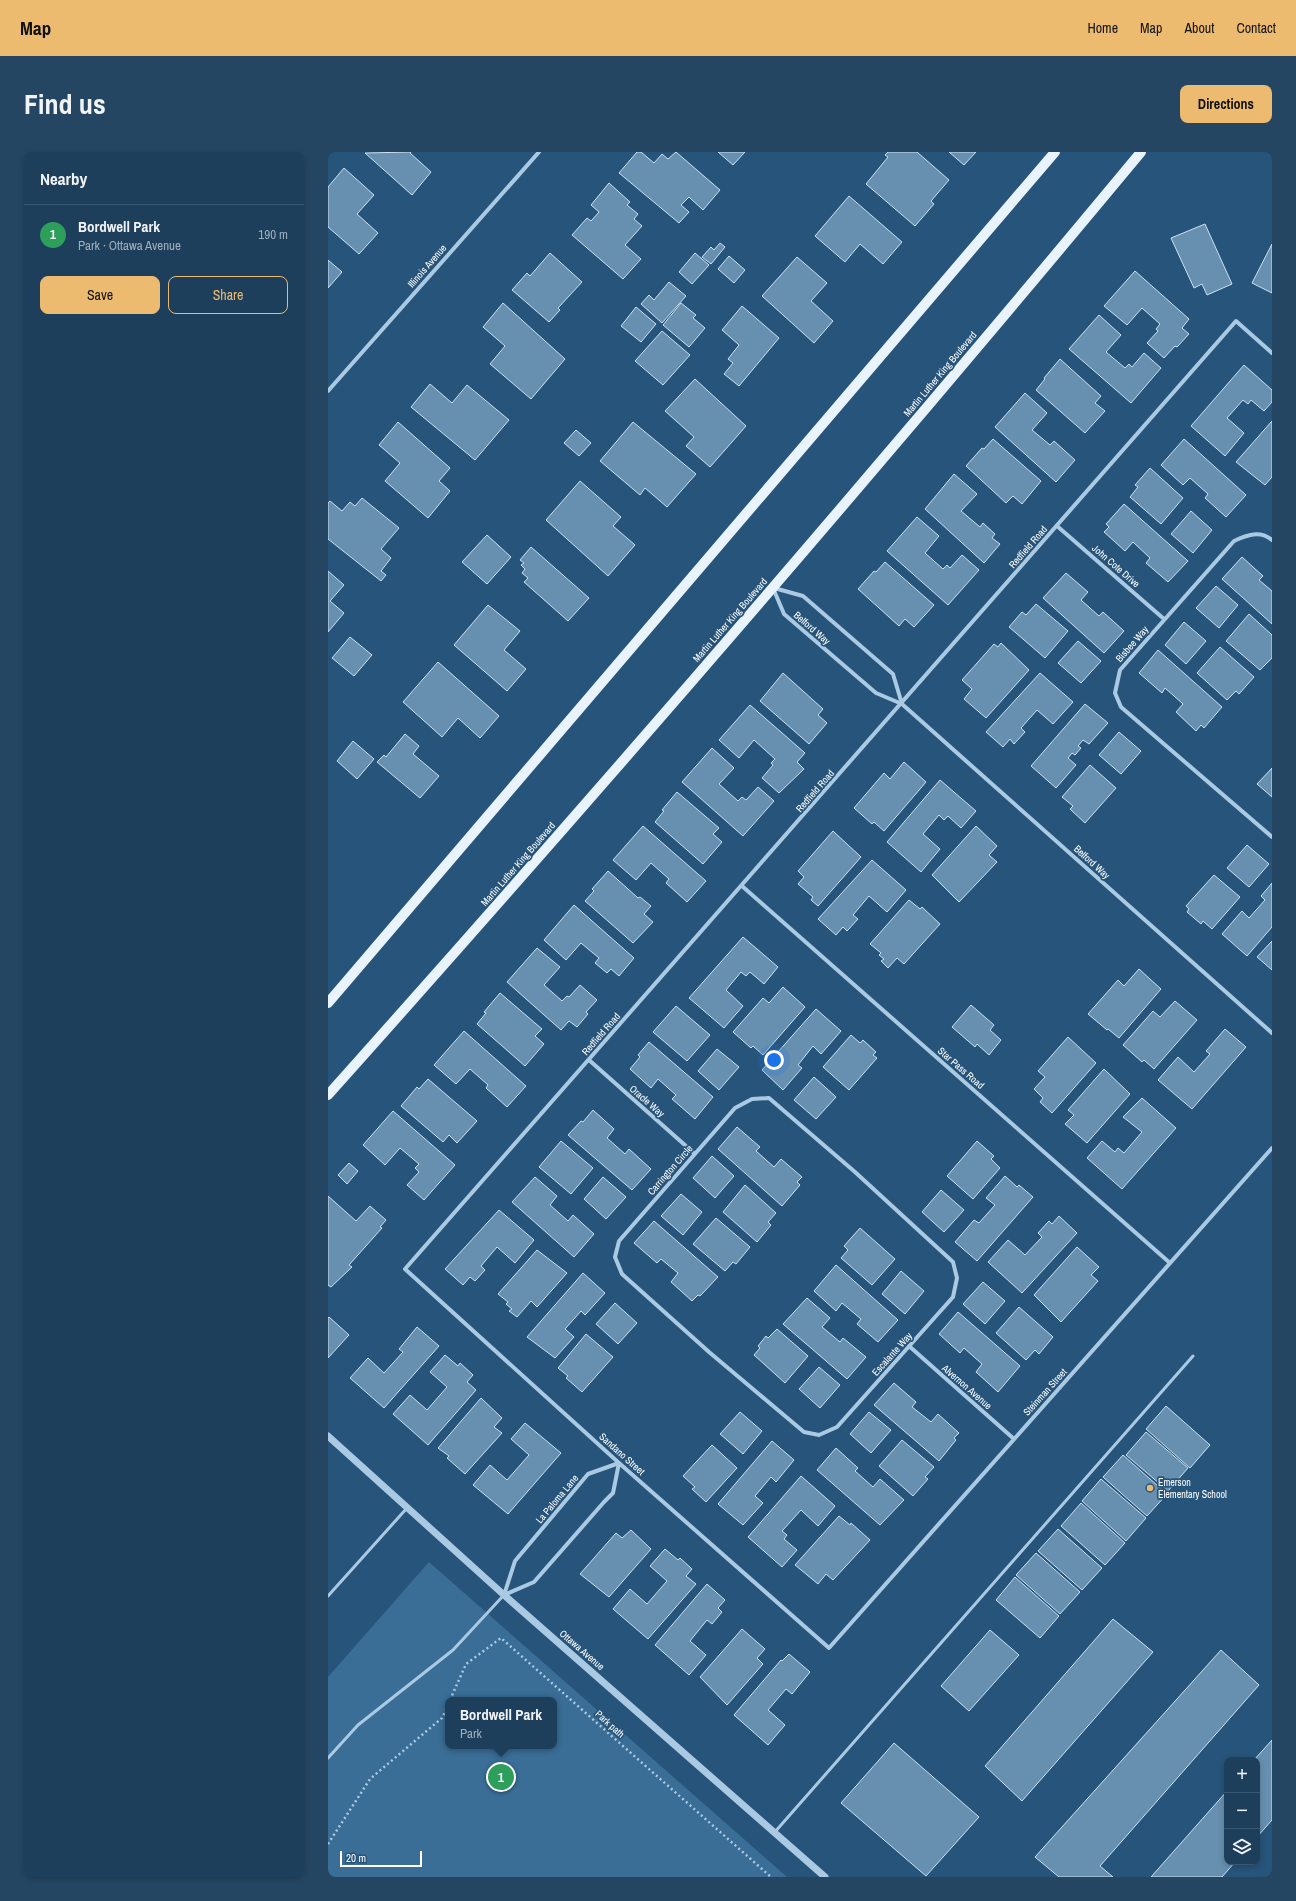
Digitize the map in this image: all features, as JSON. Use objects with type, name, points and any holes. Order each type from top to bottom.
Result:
[{"type":"main road","points":[[328,1003],[1055,152]]},
{"type":"main road","name":"Martin Luther King Boulevard","points":[[328,1095],[537,861],[866,481],[1141,152]]},
{"type":"street","name":"Illinois Avenue","points":[[328,391],[539,152]]},
{"type":"street","name":"Redfield Road","points":[[405,1269],[902,704],[1236,321],[1272,353]]},
{"type":"street","name":"John Cote Drive","points":[[1057,526],[1164,619]]},
{"type":"street","name":"Bisbee Way","points":[[1272,540],[1267,536],[1249,534],[1234,541],[1120,670],[1115,693],[1121,707],[1272,837]]},
{"type":"street","name":"Belford Way","points":[[773,588],[784,614],[876,693],[902,704],[1272,1033]]},
{"type":"street","name":"Belford Way","points":[[773,588],[803,596],[893,674],[902,704]]},
{"type":"street","name":"Star Pass Road","points":[[742,886],[1170,1263]]},
{"type":"street","name":"Oracle Way","points":[[589,1060],[695,1154]]},
{"type":"street","name":"Carrington Circle","points":[[709,1352],[622,1274],[615,1257],[619,1241],[735,1108],[752,1099],[769,1098],[855,1172]]},
{"type":"street","name":"Steinman Street","points":[[830,1648],[1272,1148]]},
{"type":"street","name":"Escalante Way","points":[[709,1352],[804,1432],[820,1436],[837,1427],[953,1297],[956,1278],[953,1262],[855,1172]]},
{"type":"street","name":"Sandano Street","points":[[405,1269],[619,1463],[830,1648]]},
{"type":"street","name":"Alvernon Avenue","points":[[909,1346],[1014,1439]]},
{"type":"street","name":"Ottawa Avenue","points":[[328,1436],[504,1595],[825,1877]]},
{"type":"street","name":"La Paloma Lane","points":[[504,1595],[515,1561],[588,1474],[619,1463]]},
{"type":"street","points":[[504,1595],[534,1582],[613,1493],[619,1463]]},
{"type":"lane","points":[[774,1833],[1193,1356]]},
{"type":"lane","points":[[328,1596],[408,1508]]},
{"type":"lane","points":[[328,1758],[358,1725],[453,1650],[504,1595]]},
{"type":"path","name":"Park path","points":[[451,1697],[466,1664],[501,1638],[771,1877]]},
{"type":"path","points":[[328,1844],[370,1779],[442,1718],[445,1712]]},
{"type":"shaded area","points":[[429,1562],[787,1877],[328,1877],[328,1677]]},
{"type":"building","points":[[411,152],[410,153],[431,172],[412,195],[365,153]]},
{"type":"building","points":[[637,152],[641,152],[654,163],[662,154],[668,159],[676,152],[720,190],[703,210],[689,197],[681,205],[689,212],[679,223],[619,173]]},
{"type":"building","points":[[718,152],[745,152],[733,165]]},
{"type":"building","points":[[888,152],[917,152],[949,180],[931,201],[934,204],[915,226],[866,184],[888,157],[885,155]]},
{"type":"building","points":[[949,152],[976,152],[964,165]]},
{"type":"building","points":[[344,168],[374,195],[357,214],[378,233],[359,254],[328,227],[328,187]]},
{"type":"building","points":[[609,183],[630,202],[627,205],[638,214],[634,219],[642,226],[625,245],[641,259],[623,279],[572,235],[587,218],[591,221],[599,212],[591,205]]},
{"type":"building","points":[[849,196],[902,242],[883,264],[860,244],[845,262],[815,236]]},
{"type":"building","points":[[1205,224],[1232,284],[1207,295],[1202,284],[1194,288],[1171,238]]},
{"type":"building","points":[[720,243],[725,247],[711,264],[702,257],[711,247],[714,250]]},
{"type":"building","points":[[1272,244],[1272,293],[1252,283]]},
{"type":"building","points":[[550,253],[582,282],[558,308],[560,310],[549,322],[512,290],[527,273],[530,276]]},
{"type":"building","points":[[695,253],[709,265],[692,284],[679,272]]},
{"type":"building","points":[[729,256],[745,270],[734,283],[718,269]]},
{"type":"building","points":[[797,257],[827,283],[811,301],[833,321],[814,343],[762,296]]},
{"type":"building","points":[[328,260],[342,272],[328,288]]},
{"type":"building","points":[[1135,271],[1189,319],[1182,328],[1189,334],[1164,358],[1147,343],[1158,331],[1156,329],[1160,324],[1142,308],[1127,325],[1104,306]]},
{"type":"building","points":[[669,282],[686,296],[662,323],[641,304],[649,295],[654,300]]},
{"type":"building","points":[[503,303],[565,359],[531,399],[490,364],[505,346],[483,327]]},
{"type":"building","points":[[681,303],[696,315],[693,318],[705,328],[689,347],[663,325]]},
{"type":"building","points":[[742,306],[779,338],[739,386],[724,374],[733,363],[728,359],[739,345],[722,330]]},
{"type":"building","points":[[636,307],[656,324],[641,342],[621,326]]},
{"type":"building","points":[[1099,315],[1121,335],[1106,352],[1125,368],[1129,364],[1132,367],[1144,353],[1161,368],[1131,403],[1069,349]]},
{"type":"building","points":[[662,331],[690,355],[663,385],[635,361]]},
{"type":"building","points":[[1060,359],[1101,396],[1095,403],[1105,411],[1085,433],[1036,390]]},
{"type":"building","points":[[1244,365],[1272,390],[1272,402],[1264,411],[1251,400],[1248,404],[1243,400],[1227,418],[1244,433],[1225,456],[1191,426]]},
{"type":"building","points":[[695,379],[746,426],[710,467],[686,446],[694,437],[665,411]]},
{"type":"building","points":[[430,384],[452,403],[467,385],[509,420],[475,460],[411,407]]},
{"type":"building","points":[[1025,393],[1047,413],[1032,430],[1050,445],[1054,441],[1075,460],[1056,482],[995,427]]},
{"type":"building","points":[[1272,421],[1272,477],[1265,485],[1236,462]]},
{"type":"building","points":[[398,422],[450,468],[439,481],[450,491],[428,518],[385,481],[400,463],[379,445]]},
{"type":"building","points":[[633,422],[696,474],[667,507],[645,488],[640,495],[600,461]]},
{"type":"building","points":[[576,430],[591,443],[579,456],[564,443]]},
{"type":"building","points":[[993,439],[1041,481],[1022,504],[1013,496],[1006,503],[966,466],[982,448],[984,449]]},
{"type":"building","points":[[1184,439],[1246,495],[1226,517],[1205,498],[1208,494],[1190,478],[1183,485],[1161,465]]},
{"type":"building","points":[[1150,468],[1183,498],[1161,524],[1130,497],[1138,487],[1135,485]]},
{"type":"building","points":[[954,474],[977,494],[961,511],[980,527],[983,523],[995,534],[992,538],[1000,544],[984,563],[925,509]]},
{"type":"building","points":[[580,481],[621,517],[613,526],[635,545],[608,576],[546,520]]},
{"type":"building","points":[[362,498],[399,528],[381,549],[391,558],[381,571],[386,575],[381,581],[328,539],[328,503],[330,501],[342,511],[350,502],[355,506]]},
{"type":"building","points":[[1124,504],[1188,561],[1168,582],[1146,563],[1150,558],[1133,542],[1125,551],[1104,532],[1109,527],[1106,524]]},
{"type":"building","points":[[1191,511],[1212,530],[1193,553],[1171,534]]},
{"type":"building","points":[[917,517],[939,536],[925,553],[943,569],[947,565],[950,568],[962,555],[979,570],[948,605],[887,551]]},
{"type":"building","points":[[487,535],[511,557],[487,584],[462,562]]},
{"type":"building","points":[[531,547],[589,598],[568,621],[524,582],[528,578],[522,573],[525,569],[521,565],[524,563],[520,560]]},
{"type":"building","points":[[1242,557],[1263,576],[1259,580],[1272,591],[1272,624],[1222,579]]},
{"type":"building","points":[[885,562],[934,605],[914,627],[905,619],[899,626],[858,589],[874,571],[876,572]]},
{"type":"building","points":[[328,571],[344,585],[330,601],[344,613],[328,632]]},
{"type":"building","points":[[1066,573],[1088,592],[1081,600],[1099,616],[1103,612],[1124,631],[1104,653],[1043,598]]},
{"type":"building","points":[[1216,586],[1238,605],[1219,628],[1196,608]]},
{"type":"building","points":[[1036,604],[1068,631],[1045,658],[1009,627],[1022,612],[1026,615]]},
{"type":"building","points":[[488,605],[520,631],[504,650],[526,669],[507,691],[454,645]]},
{"type":"building","points":[[1249,614],[1272,635],[1272,658],[1260,670],[1226,641]]},
{"type":"building","points":[[1184,622],[1206,641],[1186,664],[1165,645]]},
{"type":"building","points":[[350,637],[372,655],[354,676],[332,658]]},
{"type":"building","points":[[1078,641],[1101,661],[1081,683],[1058,663]]},
{"type":"building","points":[[1001,643],[1029,670],[986,718],[964,699],[972,689],[962,680],[994,644],[998,647]]},
{"type":"building","points":[[1220,647],[1254,677],[1239,694],[1236,691],[1227,700],[1197,673]]},
{"type":"building","points":[[1158,650],[1222,707],[1204,728],[1201,725],[1196,731],[1176,712],[1183,704],[1165,688],[1162,693],[1139,673]]},
{"type":"building","points":[[438,662],[499,716],[480,738],[458,718],[442,737],[403,702]]},
{"type":"building","points":[[783,673],[823,709],[818,715],[827,723],[809,744],[760,701]]},
{"type":"building","points":[[1040,673],[1073,702],[1053,724],[1037,710],[1021,728],[1025,732],[1014,744],[1010,739],[1003,747],[986,732]]},
{"type":"building","points":[[1085,704],[1108,723],[1089,744],[1083,740],[1078,746],[1081,748],[1075,755],[1072,753],[1068,758],[1076,765],[1056,788],[1031,766]]},
{"type":"building","points":[[750,705],[805,753],[797,762],[804,769],[779,793],[762,778],[773,765],[771,763],[775,759],[754,740],[739,758],[719,740]]},
{"type":"building","points":[[1119,732],[1141,751],[1121,774],[1099,755]]},
{"type":"building","points":[[405,734],[419,746],[413,754],[439,776],[420,798],[377,762],[384,755],[386,757]]},
{"type":"building","points":[[353,741],[374,759],[357,779],[337,761]]},
{"type":"building","points":[[712,748],[734,768],[719,784],[738,801],[742,797],[746,800],[758,787],[774,801],[743,836],[682,782]]},
{"type":"building","points":[[904,762],[926,782],[884,831],[874,822],[872,824],[854,808],[884,773],[890,779]]},
{"type":"building","points":[[1090,765],[1116,788],[1085,823],[1070,809],[1073,806],[1062,797]]},
{"type":"building","points":[[1272,768],[1272,797],[1257,784]]},
{"type":"building","points":[[940,780],[976,811],[961,828],[948,816],[944,820],[939,815],[923,834],[940,849],[921,872],[887,842]]},
{"type":"building","points":[[677,792],[719,828],[713,834],[722,842],[703,864],[655,822],[664,811],[662,810]]},
{"type":"building","points":[[643,826],[706,881],[687,902],[666,883],[669,879],[651,863],[636,880],[613,860]]},
{"type":"building","points":[[976,826],[997,846],[989,855],[997,862],[959,902],[932,875]]},
{"type":"building","points":[[833,831],[861,857],[818,906],[811,900],[813,897],[798,884],[804,877],[798,871]]},
{"type":"building","points":[[1247,845],[1269,864],[1249,887],[1227,868]]},
{"type":"building","points":[[872,860],[906,890],[887,912],[869,896],[853,915],[858,919],[847,931],[843,927],[836,935],[818,919]]},
{"type":"building","points":[[608,871],[638,898],[640,897],[651,906],[644,914],[653,922],[633,943],[585,901],[594,891],[592,889]]},
{"type":"building","points":[[1214,875],[1240,897],[1212,929],[1203,921],[1201,924],[1187,912],[1189,909],[1186,906]]},
{"type":"building","points":[[1272,883],[1272,927],[1247,956],[1222,934],[1242,911],[1249,918],[1265,900],[1261,896]]},
{"type":"building","points":[[909,900],[920,909],[922,907],[940,924],[904,964],[897,958],[888,968],[881,961],[884,959],[879,955],[881,953],[870,944]]},
{"type":"building","points":[[574,905],[634,958],[619,976],[611,969],[607,973],[595,963],[599,958],[581,943],[566,960],[544,940]]},
{"type":"building","points":[[743,937],[778,967],[764,984],[750,972],[746,976],[741,972],[726,990],[743,1006],[724,1028],[689,998]]},
{"type":"building","points":[[1272,941],[1272,970],[1257,957]]},
{"type":"building","points":[[537,948],[560,967],[544,985],[562,1001],[567,996],[569,997],[580,985],[597,1000],[586,1012],[588,1014],[577,1027],[569,1021],[561,1030],[507,982]]},
{"type":"building","points":[[1139,969],[1161,989],[1119,1038],[1088,1014],[1118,980],[1124,986]]},
{"type":"building","points":[[783,987],[805,1007],[763,1055],[753,1046],[751,1048],[733,1032],[763,998],[769,1003]]},
{"type":"building","points":[[500,993],[542,1029],[535,1036],[544,1044],[525,1066],[477,1024],[486,1013],[484,1012]]},
{"type":"building","points":[[1175,1001],[1197,1020],[1154,1069],[1144,1060],[1142,1062],[1123,1045],[1153,1011],[1160,1017]]},
{"type":"building","points":[[971,1005],[994,1025],[990,1030],[1001,1040],[989,1055],[977,1044],[975,1047],[952,1027]]},
{"type":"building","points":[[676,1006],[710,1035],[687,1061],[653,1032]]},
{"type":"building","points":[[816,1009],[841,1031],[821,1054],[813,1046],[798,1065],[802,1068],[783,1090],[762,1070]]},
{"type":"building","points":[[1225,1029],[1246,1047],[1192,1109],[1158,1080],[1178,1057],[1194,1072],[1210,1054],[1206,1051]]},
{"type":"building","points":[[464,1031],[526,1086],[507,1107],[486,1088],[488,1085],[470,1069],[456,1084],[434,1065]]},
{"type":"building","points":[[851,1035],[860,1043],[863,1040],[876,1052],[873,1055],[877,1058],[849,1090],[823,1067]]},
{"type":"building","points":[[1068,1037],[1096,1063],[1052,1113],[1040,1102],[1043,1098],[1034,1089],[1045,1077],[1038,1071]]},
{"type":"building","points":[[649,1042],[713,1097],[695,1119],[672,1099],[676,1095],[658,1079],[651,1088],[630,1069],[640,1057],[638,1055]]},
{"type":"building","points":[[717,1049],[739,1067],[719,1090],[698,1071]]},
{"type":"building","points":[[1104,1069],[1130,1094],[1087,1143],[1065,1124],[1074,1115],[1068,1110]]},
{"type":"building","points":[[814,1077],[836,1097],[816,1119],[794,1100]]},
{"type":"building","points":[[428,1079],[477,1121],[457,1143],[449,1135],[443,1142],[401,1106],[417,1087],[419,1089]]},
{"type":"building","points":[[1142,1098],[1176,1128],[1122,1189],[1087,1158],[1102,1141],[1115,1152],[1118,1148],[1124,1153],[1142,1132],[1123,1117]]},
{"type":"building","points":[[593,1110],[614,1129],[607,1138],[625,1154],[629,1149],[651,1169],[632,1190],[568,1135],[581,1121],[583,1122]]},
{"type":"building","points":[[393,1111],[455,1165],[424,1200],[407,1185],[419,1172],[415,1168],[419,1164],[400,1148],[385,1165],[363,1145]]},
{"type":"building","points":[[737,1127],[760,1147],[756,1151],[774,1167],[781,1159],[802,1177],[797,1182],[800,1185],[782,1206],[718,1149]]},
{"type":"building","points":[[561,1141],[593,1168],[571,1194],[539,1167]]},
{"type":"building","points":[[977,1141],[994,1156],[991,1159],[1000,1168],[973,1199],[947,1176]]},
{"type":"building","points":[[712,1156],[734,1176],[715,1198],[693,1178]]},
{"type":"building","points":[[349,1163],[358,1171],[347,1184],[338,1175]]},
{"type":"building","points":[[1005,1176],[1017,1187],[1019,1185],[1033,1197],[977,1261],[955,1242],[974,1220],[979,1223],[995,1205],[986,1198]]},
{"type":"building","points":[[535,1177],[557,1196],[550,1205],[568,1221],[573,1215],[594,1234],[574,1257],[512,1202]]},
{"type":"building","points":[[603,1177],[626,1197],[606,1219],[584,1199]]},
{"type":"building","points":[[745,1185],[776,1213],[768,1222],[771,1225],[757,1242],[723,1212]]},
{"type":"building","points":[[941,1190],[964,1210],[944,1232],[922,1212]]},
{"type":"building","points":[[681,1194],[702,1212],[683,1235],[661,1216]]},
{"type":"building","points":[[328,1196],[356,1221],[370,1206],[386,1220],[380,1227],[382,1228],[349,1265],[352,1267],[331,1287],[328,1285]]},
{"type":"building","points":[[499,1210],[534,1240],[515,1263],[497,1247],[481,1266],[485,1270],[475,1281],[470,1277],[463,1285],[445,1269]]},
{"type":"building","points":[[1059,1216],[1077,1233],[1022,1293],[988,1262],[1008,1240],[1025,1255],[1042,1237],[1038,1233],[1049,1221],[1052,1224]]},
{"type":"building","points":[[716,1218],[750,1247],[736,1264],[733,1262],[725,1271],[693,1244]]},
{"type":"building","points":[[654,1221],[718,1277],[700,1296],[698,1295],[692,1301],[671,1282],[678,1273],[661,1259],[657,1263],[634,1243]]},
{"type":"building","points":[[860,1228],[895,1259],[872,1285],[841,1258],[848,1250],[844,1246]]},
{"type":"building","points":[[1077,1247],[1099,1267],[1091,1275],[1098,1281],[1061,1322],[1034,1295]]},
{"type":"building","points":[[537,1250],[567,1273],[537,1307],[531,1301],[517,1317],[509,1311],[512,1309],[506,1304],[508,1302],[498,1294]]},
{"type":"building","points":[[836,1265],[898,1320],[878,1342],[857,1324],[861,1319],[842,1303],[836,1311],[814,1291]]},
{"type":"building","points":[[901,1271],[924,1291],[905,1314],[882,1294]]},
{"type":"building","points":[[583,1273],[605,1293],[585,1315],[581,1311],[565,1329],[574,1337],[555,1358],[527,1337]]},
{"type":"building","points":[[983,1282],[1005,1301],[985,1324],[963,1304]]},
{"type":"building","points":[[807,1298],[830,1318],[822,1327],[840,1342],[843,1338],[866,1357],[847,1379],[783,1324]]},
{"type":"building","points":[[615,1303],[637,1323],[618,1344],[596,1324]]},
{"type":"building","points":[[1019,1307],[1053,1337],[1039,1354],[1035,1350],[1026,1360],[996,1333]]},
{"type":"building","points":[[958,1312],[1020,1366],[998,1392],[976,1372],[982,1364],[964,1348],[960,1353],[939,1334]]},
{"type":"building","points":[[329,1317],[349,1335],[328,1358],[328,1318]]},
{"type":"building","points":[[417,1327],[439,1346],[384,1408],[350,1378],[368,1358],[384,1373],[403,1352],[399,1349]]},
{"type":"building","points":[[777,1329],[808,1356],[785,1383],[754,1355],[760,1348],[758,1346],[766,1336],[768,1338]]},
{"type":"building","points":[[586,1334],[613,1357],[582,1392],[566,1378],[568,1376],[558,1368]]},
{"type":"building","points":[[445,1355],[458,1366],[460,1363],[473,1375],[467,1382],[476,1390],[428,1445],[393,1414],[410,1395],[427,1410],[447,1387],[430,1372]]},
{"type":"building","points":[[819,1367],[840,1385],[820,1408],[799,1389]]},
{"type":"building","points":[[894,1383],[916,1402],[912,1407],[931,1422],[938,1414],[959,1433],[954,1438],[956,1440],[939,1461],[874,1405]]},
{"type":"building","points":[[481,1398],[502,1418],[494,1427],[502,1433],[465,1474],[447,1458],[449,1456],[438,1448]]},
{"type":"building","name":"Emerson Elementary School","points":[[1166,1406],[1210,1445],[1190,1468],[1146,1429]]},
{"type":"building","points":[[740,1412],[762,1431],[743,1454],[720,1434]]},
{"type":"building","points":[[869,1412],[891,1430],[871,1453],[850,1434]]},
{"type":"building","points":[[525,1423],[561,1453],[508,1514],[473,1485],[490,1465],[507,1480],[529,1455],[511,1439]]},
{"type":"building","name":"Emerson Elementary School","points":[[1146,1432],[1188,1468],[1168,1491],[1126,1455]]},
{"type":"building","points":[[902,1440],[934,1467],[925,1477],[928,1479],[913,1496],[879,1466]]},
{"type":"building","points":[[772,1441],[794,1460],[776,1482],[771,1477],[755,1496],[763,1503],[743,1525],[718,1504]]},
{"type":"building","points":[[712,1445],[737,1468],[706,1502],[692,1489],[695,1487],[683,1476]]},
{"type":"building","points":[[836,1448],[858,1468],[855,1471],[873,1487],[880,1479],[904,1500],[880,1525],[817,1470]]},
{"type":"building","name":"Emerson Elementary School","points":[[1123,1455],[1167,1494],[1147,1516],[1103,1477]]},
{"type":"building","points":[[801,1476],[835,1506],[818,1526],[801,1510],[782,1531],[787,1535],[784,1539],[797,1550],[782,1567],[748,1537]]},
{"type":"building","name":"Emerson Elementary School","points":[[1101,1479],[1146,1518],[1126,1541],[1082,1501]]},
{"type":"building","points":[[1081,1503],[1125,1543],[1105,1565],[1061,1526]]},
{"type":"building","points":[[839,1516],[850,1525],[851,1523],[870,1540],[833,1580],[826,1574],[818,1584],[795,1565]]},
{"type":"building","points":[[1058,1529],[1102,1568],[1082,1590],[1038,1551]]},
{"type":"building","points":[[631,1530],[651,1549],[609,1597],[580,1574],[616,1533],[622,1538]]},
{"type":"building","points":[[665,1549],[678,1560],[680,1558],[692,1569],[686,1576],[696,1584],[648,1639],[613,1609],[630,1589],[647,1604],[667,1581],[650,1566]]},
{"type":"building","points":[[1036,1553],[1080,1592],[1060,1614],[1016,1575]]},
{"type":"building","points":[[1015,1577],[1059,1616],[1040,1638],[996,1600]]},
{"type":"building","points":[[707,1584],[725,1600],[718,1608],[722,1612],[712,1624],[707,1620],[690,1641],[706,1655],[689,1675],[655,1645]]},
{"type":"building","points":[[1113,1619],[1153,1652],[1022,1801],[985,1766]]},
{"type":"building","points":[[742,1629],[765,1649],[757,1658],[763,1664],[727,1705],[700,1677]]},
{"type":"building","points":[[990,1630],[1019,1655],[969,1711],[941,1686]]},
{"type":"building","points":[[1221,1650],[1259,1685],[1100,1866],[1113,1877],[1059,1877],[1035,1857]]},
{"type":"building","points":[[789,1654],[810,1672],[792,1694],[786,1689],[768,1710],[785,1725],[768,1745],[734,1715],[781,1660],[782,1661]]},
{"type":"building","points":[[1272,1740],[1272,1820],[1260,1834],[1260,1757],[1257,1757]]},
{"type":"building","points":[[894,1743],[979,1817],[926,1876],[841,1803]]},
{"type":"building","points":[[1224,1794],[1224,1865],[1232,1865],[1222,1877],[1151,1877]]},
{"type":"place","name":"Emerson Elementary School","points":[[1150,1488]]},
{"type":"place","name":"Bordwell Park","points":[[501,1777]]}]
